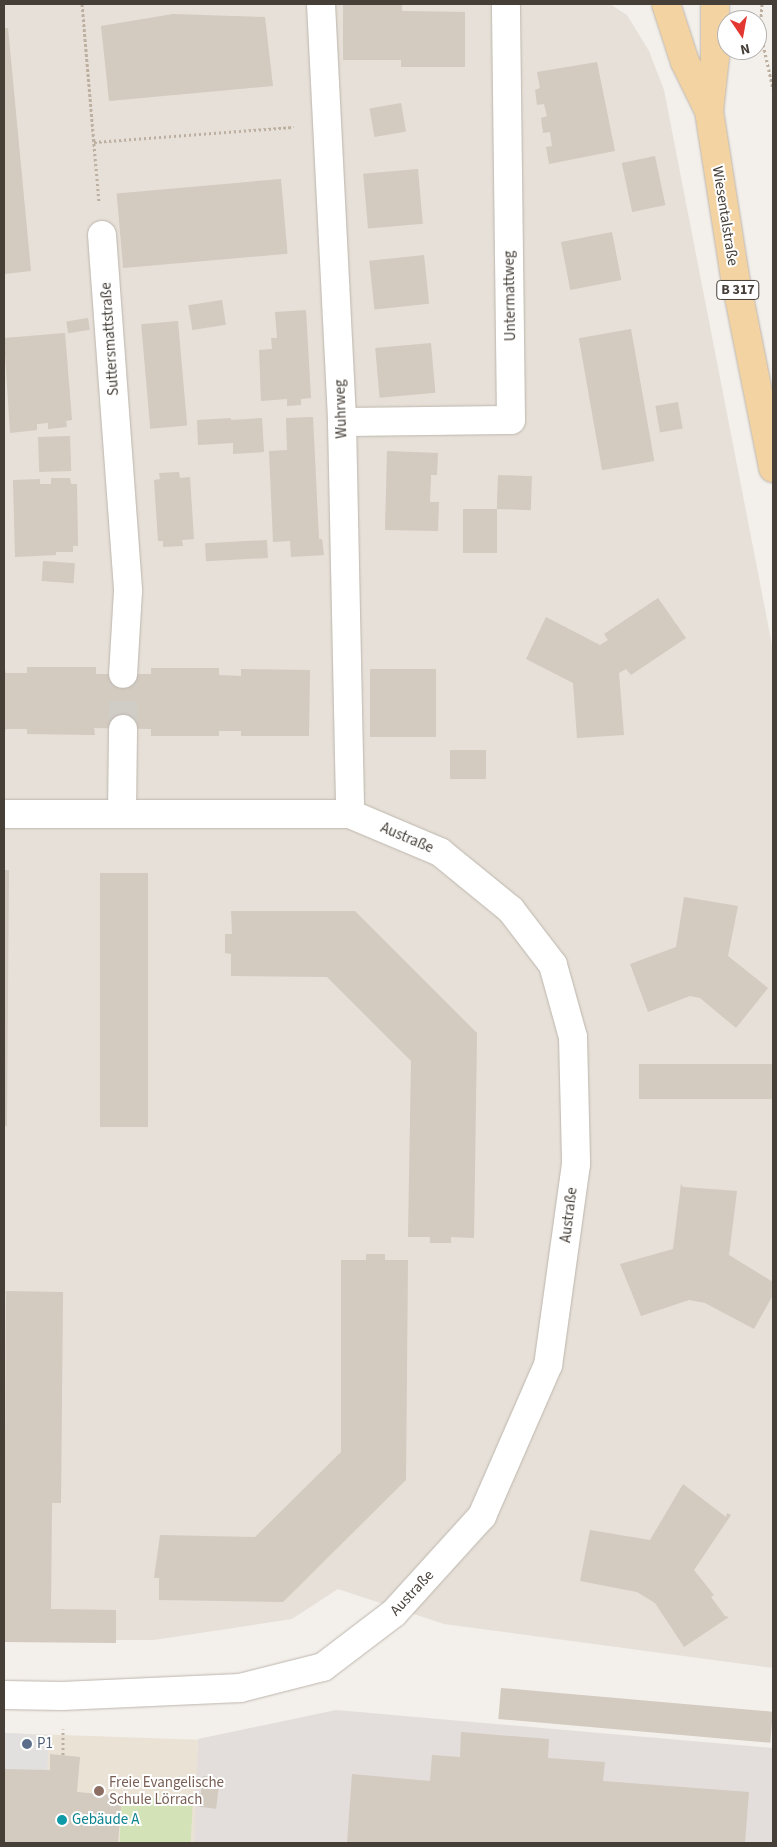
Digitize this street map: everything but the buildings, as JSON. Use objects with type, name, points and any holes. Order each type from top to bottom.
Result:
[{"type":"main road","name":"Wiesentalstraße","points":[[666,4],[685,62],[708,111]]},
{"type":"main road","name":"Wiesentalstraße","points":[[715,4],[714,57],[708,111],[735,278],[773,468]]},
{"type":"street","name":"Wuhrweg","points":[[321,4],[342,422],[350,814]]},
{"type":"street","name":"Untermattweg","points":[[342,422],[511,420],[506,4]]},
{"type":"street","name":"Suttersmattstraße","points":[[102,235],[128,591],[123,674]]},
{"type":"street","points":[[122,813],[123,729]]},
{"type":"street","name":"Austraße","points":[[4,814],[350,814],[440,852],[511,910],[553,965],[573,1038],[576,1164],[548,1365],[482,1516],[394,1613],[323,1667],[240,1688],[62,1696],[4,1695]]},
{"type":"path","points":[[82,4],[102,235]]},
{"type":"path","points":[[766,60],[773,88]]},
{"type":"path","points":[[94,142],[297,127],[298,136]]},
{"type":"path","points":[[63,1749],[63,1754]]},
{"type":"shaded area","points":[[4,4],[610,4],[627,15],[649,51],[664,90],[773,650],[773,1668],[444,1624],[338,1589],[292,1619],[154,1640],[4,1640]]},
{"type":"shaded area","points":[[336,1710],[773,1748],[773,1843],[190,1843],[198,1739]]},
{"type":"shaded area","name":"Freie Evangelische Schule Lörrach","points":[[4,1733],[198,1740],[194,1843],[4,1843]]},
{"type":"shaded area","name":"P1","points":[[4,1733],[49,1735],[47,1771],[4,1769]]},
{"type":"green space","points":[[122,1796],[193,1800],[191,1843],[120,1843]]},
{"type":"tunnel","points":[[123,674],[123,729]]},
{"type":"place","name":"P1","points":[[27,1744]]},
{"type":"place","name":"Freie Evangelische Schule Lörrach","points":[[99,1791]]},
{"type":"place","name":"Gebäude A","points":[[62,1820]]}]
